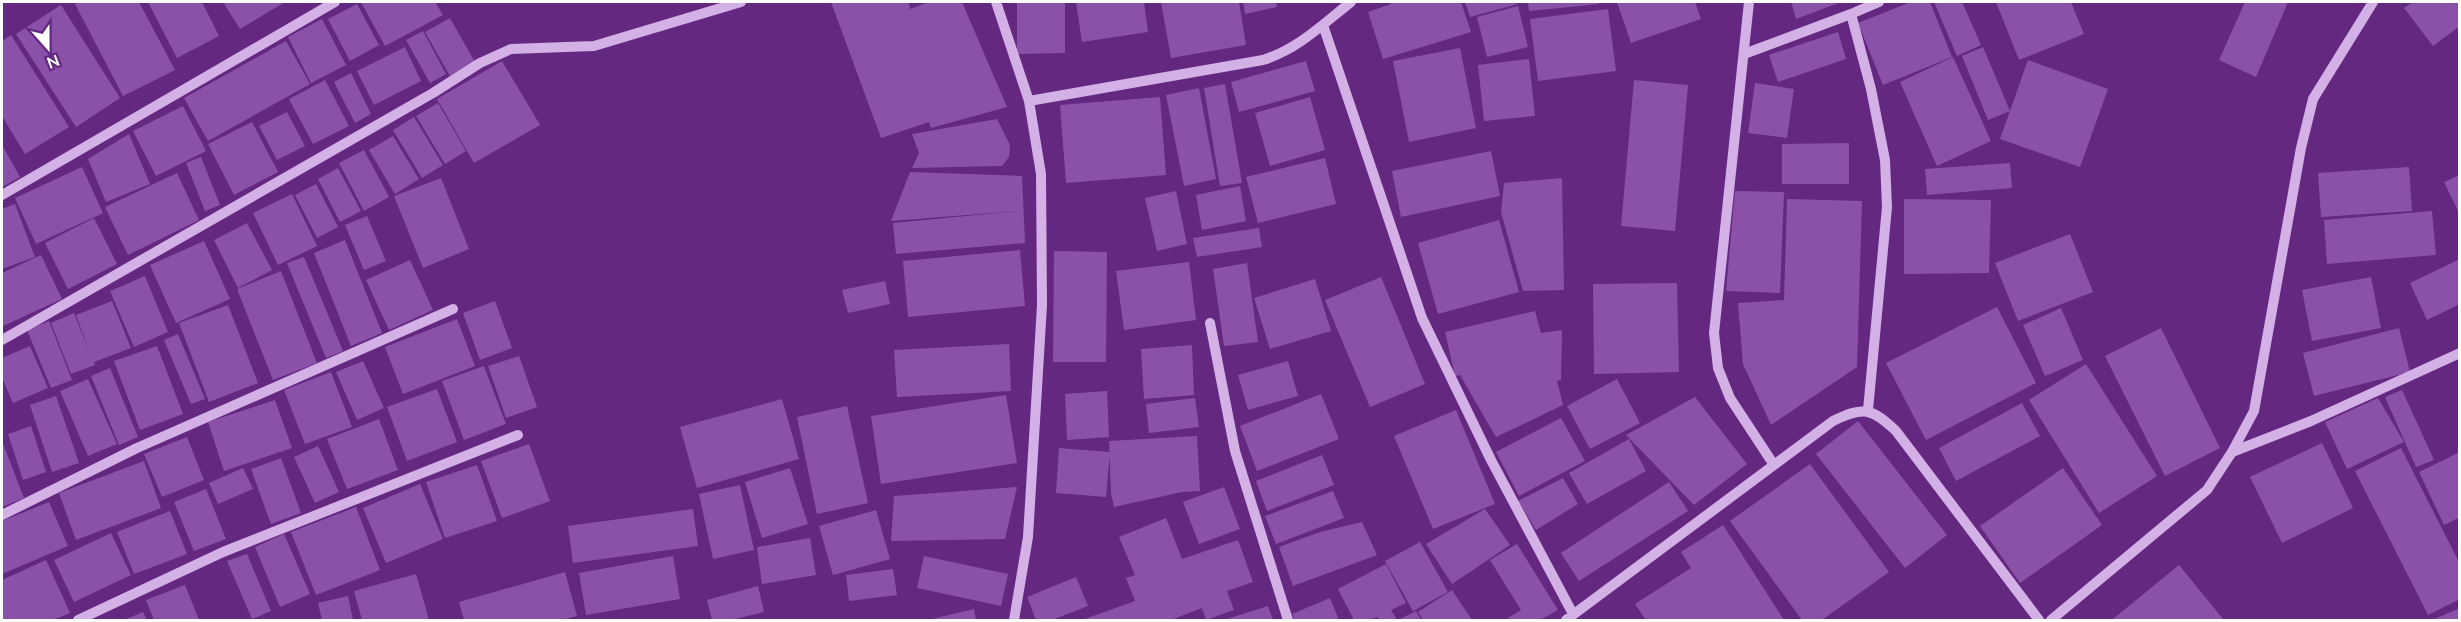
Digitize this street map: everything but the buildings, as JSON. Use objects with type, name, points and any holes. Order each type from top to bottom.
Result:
[{"type":"street","points":[[2,195],[335,2]]},
{"type":"street","points":[[2,340],[433,93],[480,63],[511,49],[594,46],[741,2]]},
{"type":"street","points":[[996,2],[1029,101],[1041,174],[1041,305],[1028,537],[1014,621]]},
{"type":"street","points":[[1029,101],[1263,60],[1291,49],[1351,2]]},
{"type":"street","points":[[1749,2],[1714,333],[1718,368],[1730,398],[1774,465]]},
{"type":"street","points":[[1744,54],[1879,2]]},
{"type":"street","points":[[2051,621],[2207,489],[2232,452],[2254,411],[2301,148],[2313,99],[2373,2]]},
{"type":"street","points":[[1851,14],[1874,98],[1886,160],[1887,207],[1868,410]]},
{"type":"street","points":[[1323,24],[1422,318],[1569,617],[1833,421],[1851,412],[1868,410],[1882,418],[1896,431],[2039,621]]},
{"type":"street","points":[[2,515],[137,447],[453,309]]},
{"type":"street","points":[[1210,323],[1235,451],[1288,621]]},
{"type":"street","points":[[2232,452],[2311,421],[2460,352]]},
{"type":"street","points":[[78,621],[223,552],[518,435]]}]
